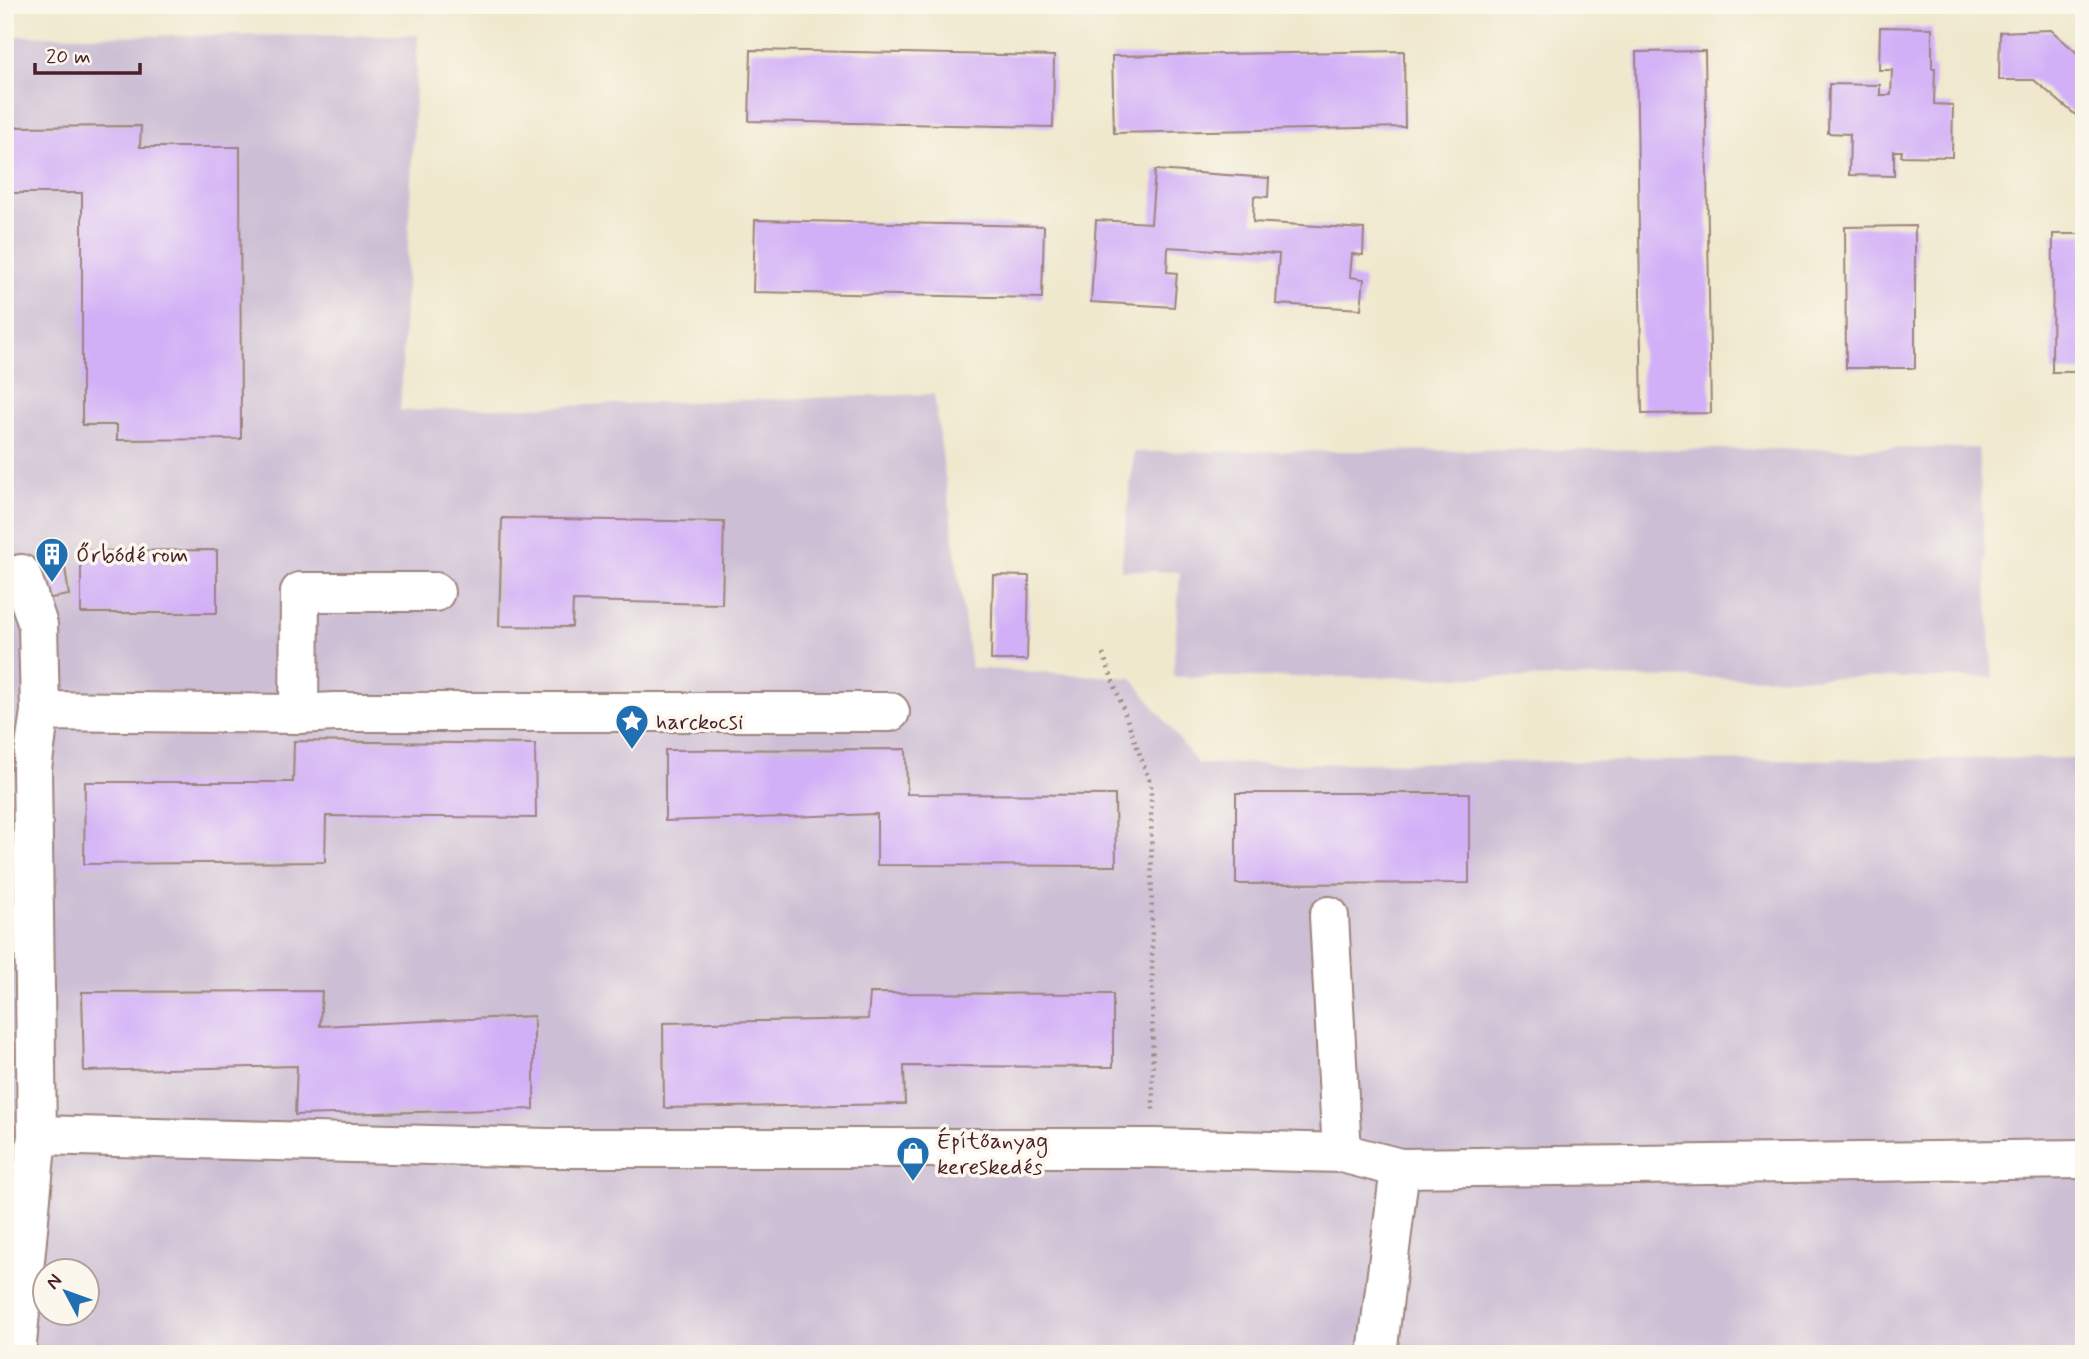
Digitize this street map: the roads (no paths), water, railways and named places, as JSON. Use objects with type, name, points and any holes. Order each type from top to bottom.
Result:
[{"type":"street","points":[[16,1354],[37,1135],[32,769],[40,711],[38,625],[21,574]]},
{"type":"street","points":[[299,714],[300,592],[435,592]]},
{"type":"street","points":[[40,711],[299,714],[890,712]]},
{"type":"street","points":[[1329,916],[1342,1153]]},
{"type":"street","points":[[37,1135],[547,1148],[1154,1148],[1342,1153],[1400,1168],[2084,1159]]},
{"type":"street","points":[[1377,1354],[1400,1168]]},
{"type":"place","name":"Őrbódé rom","points":[[52,584]]},
{"type":"place","name":"harckocsi","points":[[632,751]]},
{"type":"place","name":"Építőanyag kereskedés","points":[[913,1183]]}]
